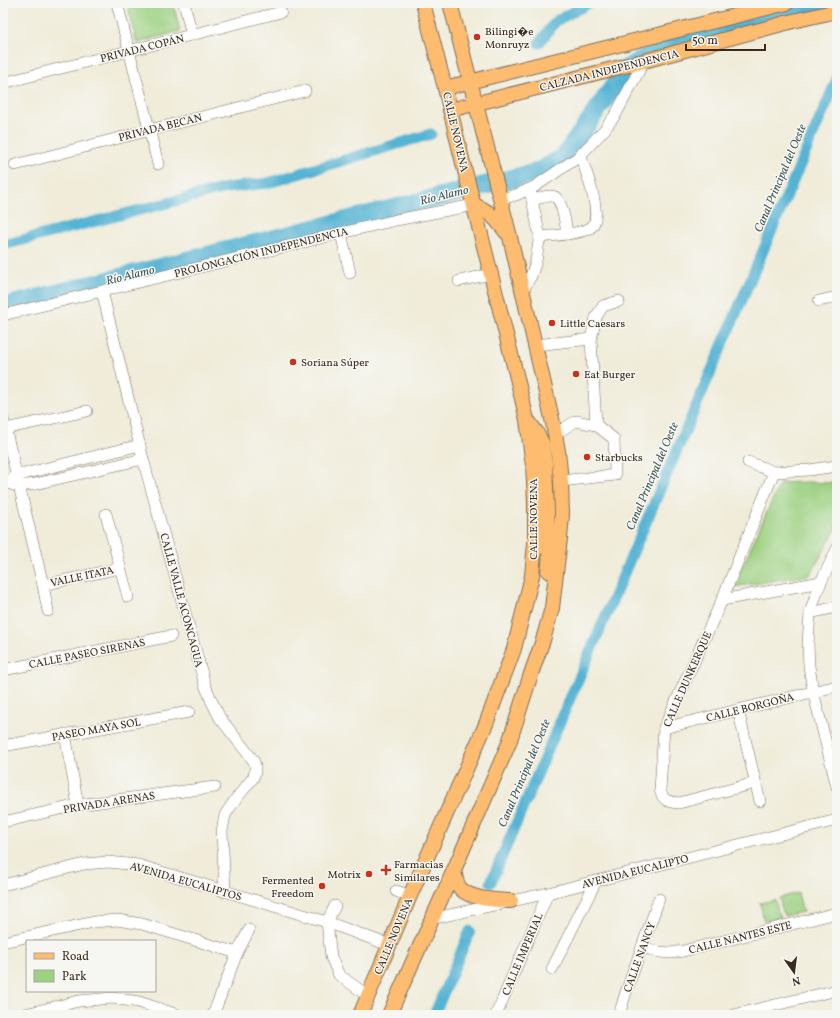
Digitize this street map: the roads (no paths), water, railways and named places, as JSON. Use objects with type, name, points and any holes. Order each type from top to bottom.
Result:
[{"type":"main road","name":"CALLE NOVENA","points":[[360,1015],[410,896],[486,724],[514,649],[532,576],[535,543],[533,466],[527,420],[423,3]]},
{"type":"main road","points":[[389,1015],[509,743],[552,608],[562,515],[561,481],[555,434],[523,290],[450,3]]},
{"type":"main road","name":"CALZADA INDEPENDENCIA","points":[[445,88],[787,3]]},
{"type":"main road","name":"CALZADA INDEPENDENCIA","points":[[450,110],[644,61],[793,21],[837,11]]},
{"type":"main road","points":[[473,202],[495,218],[510,237]]},
{"type":"main road","points":[[527,420],[537,433],[543,445],[548,535],[550,537],[560,538]]},
{"type":"main road","points":[[531,674],[530,659],[542,610],[550,559],[548,550],[544,544],[535,543]]},
{"type":"main road","points":[[454,870],[458,885],[462,891],[470,895],[511,901]]},
{"type":"street","points":[[117,3],[158,164]]},
{"type":"street","points":[[184,3],[192,35]]},
{"type":"street","name":"PRIVADA COPÁN","points":[[3,83],[281,12]]},
{"type":"street","points":[[531,195],[580,155],[604,130],[616,114],[644,61]]},
{"type":"street","name":"PRIVADA BECAN","points":[[15,165],[305,91]]},
{"type":"street","points":[[539,237],[567,234],[585,230],[590,228],[595,222],[596,210],[594,200],[580,155]]},
{"type":"street","points":[[523,290],[531,276],[538,250],[539,237],[531,195]]},
{"type":"street","points":[[499,196],[531,195],[552,196],[557,198],[561,206],[567,234]]},
{"type":"street","name":"PROLONGACIÓN INDEPENDENCIA","points":[[3,315],[473,202]]},
{"type":"street","points":[[341,233],[350,273]]},
{"type":"street","points":[[459,281],[491,274]]},
{"type":"street","name":"CALLE VALLE ACONCAGUA","points":[[102,291],[143,459],[208,691],[220,718],[253,760],[255,765],[253,778],[225,815],[222,831],[226,892]]},
{"type":"street","points":[[819,301],[837,297]]},
{"type":"street","points":[[596,425],[591,340],[596,317],[603,306],[619,301]]},
{"type":"street","points":[[535,345],[591,340]]},
{"type":"street","points":[[4,424],[87,411]]},
{"type":"street","points":[[555,434],[576,421],[596,425],[614,439],[615,476],[561,481]]},
{"type":"street","name":"VALLE ITATA","points":[[4,424],[43,585],[120,568],[106,514]]},
{"type":"street","points":[[5,484],[140,445]]},
{"type":"street","points":[[18,481],[35,484],[143,459]]},
{"type":"street","points":[[748,462],[774,472],[809,470],[837,466]]},
{"type":"street","name":"CALLE DUNKERQUE","points":[[755,783],[679,803],[670,802],[664,799],[660,790],[664,728],[722,600],[774,472]]},
{"type":"street","points":[[837,549],[821,582],[810,613],[808,644],[809,666],[813,691],[837,787]]},
{"type":"street","points":[[120,568],[128,597]]},
{"type":"street","points":[[722,600],[821,582]]},
{"type":"street","points":[[43,585],[48,612]]},
{"type":"street","points":[[810,613],[837,607]]},
{"type":"street","name":"CALLE PASEO SIRENAS","points":[[3,670],[171,636]]},
{"type":"street","name":"CALLE BORGOÑA","points":[[664,728],[837,686]]},
{"type":"street","points":[[738,710],[760,801]]},
{"type":"street","name":"PASEO MAYA SOL","points":[[3,746],[189,712]]},
{"type":"street","points":[[65,734],[78,806]]},
{"type":"street","name":"PRIVADA ARENAS","points":[[3,822],[78,806],[215,787]]},
{"type":"street","name":"AVENIDA EUCALIPTO","points":[[431,918],[548,893],[837,820]]},
{"type":"street","name":"AVENIDA EUCALIPTOS","points":[[3,885],[84,864],[108,862],[138,865],[327,922],[389,945]]},
{"type":"street","points":[[552,969],[596,881]]},
{"type":"street","points":[[396,891],[410,896]]},
{"type":"street","name":"CALLE IMPERIAL","points":[[496,1015],[548,893]]},
{"type":"street","name":"CALLE NANCY","points":[[619,1015],[642,946],[660,899]]},
{"type":"street","points":[[334,906],[327,922],[331,957],[340,975],[368,996]]},
{"type":"street","name":"CALLE NANTES ESTE","points":[[642,946],[659,952],[671,953],[683,951],[837,913]]},
{"type":"street","points":[[3,942],[94,922],[117,920],[142,924],[237,954]]},
{"type":"street","points":[[212,1015],[237,954],[249,930]]},
{"type":"street","points":[[734,1015],[837,990]]},
{"type":"street","points":[[21,1015],[79,1001],[112,998],[139,1002],[178,1015]]},
{"type":"waterway","points":[[539,43],[556,21],[589,3]]},
{"type":"waterway","name":"Río Alamo","points":[[3,307],[538,172],[564,157],[626,69],[645,58],[665,47],[836,3]]},
{"type":"waterway","name":"Canal Principal del Oeste","points":[[491,882],[837,79]]},
{"type":"waterway","points":[[3,245],[226,188],[268,183],[431,134]]},
{"type":"waterway","name":"Canal Principal del Oeste","points":[[434,1015],[470,931]]},
{"type":"place","name":"Bilingi�e Monruyz","points":[[477,37]]},
{"type":"place","name":"Little Caesars","points":[[552,323]]},
{"type":"place","name":"Soriana Súper","points":[[293,362]]},
{"type":"place","name":"Eat Burger","points":[[576,374]]},
{"type":"place","name":"Starbucks","points":[[587,457]]},
{"type":"place","name":"Farmacias Similares","points":[[386,870]]},
{"type":"place","name":"Motrix","points":[[369,874]]},
{"type":"place","name":"Fermented Freedom","points":[[322,886]]}]
